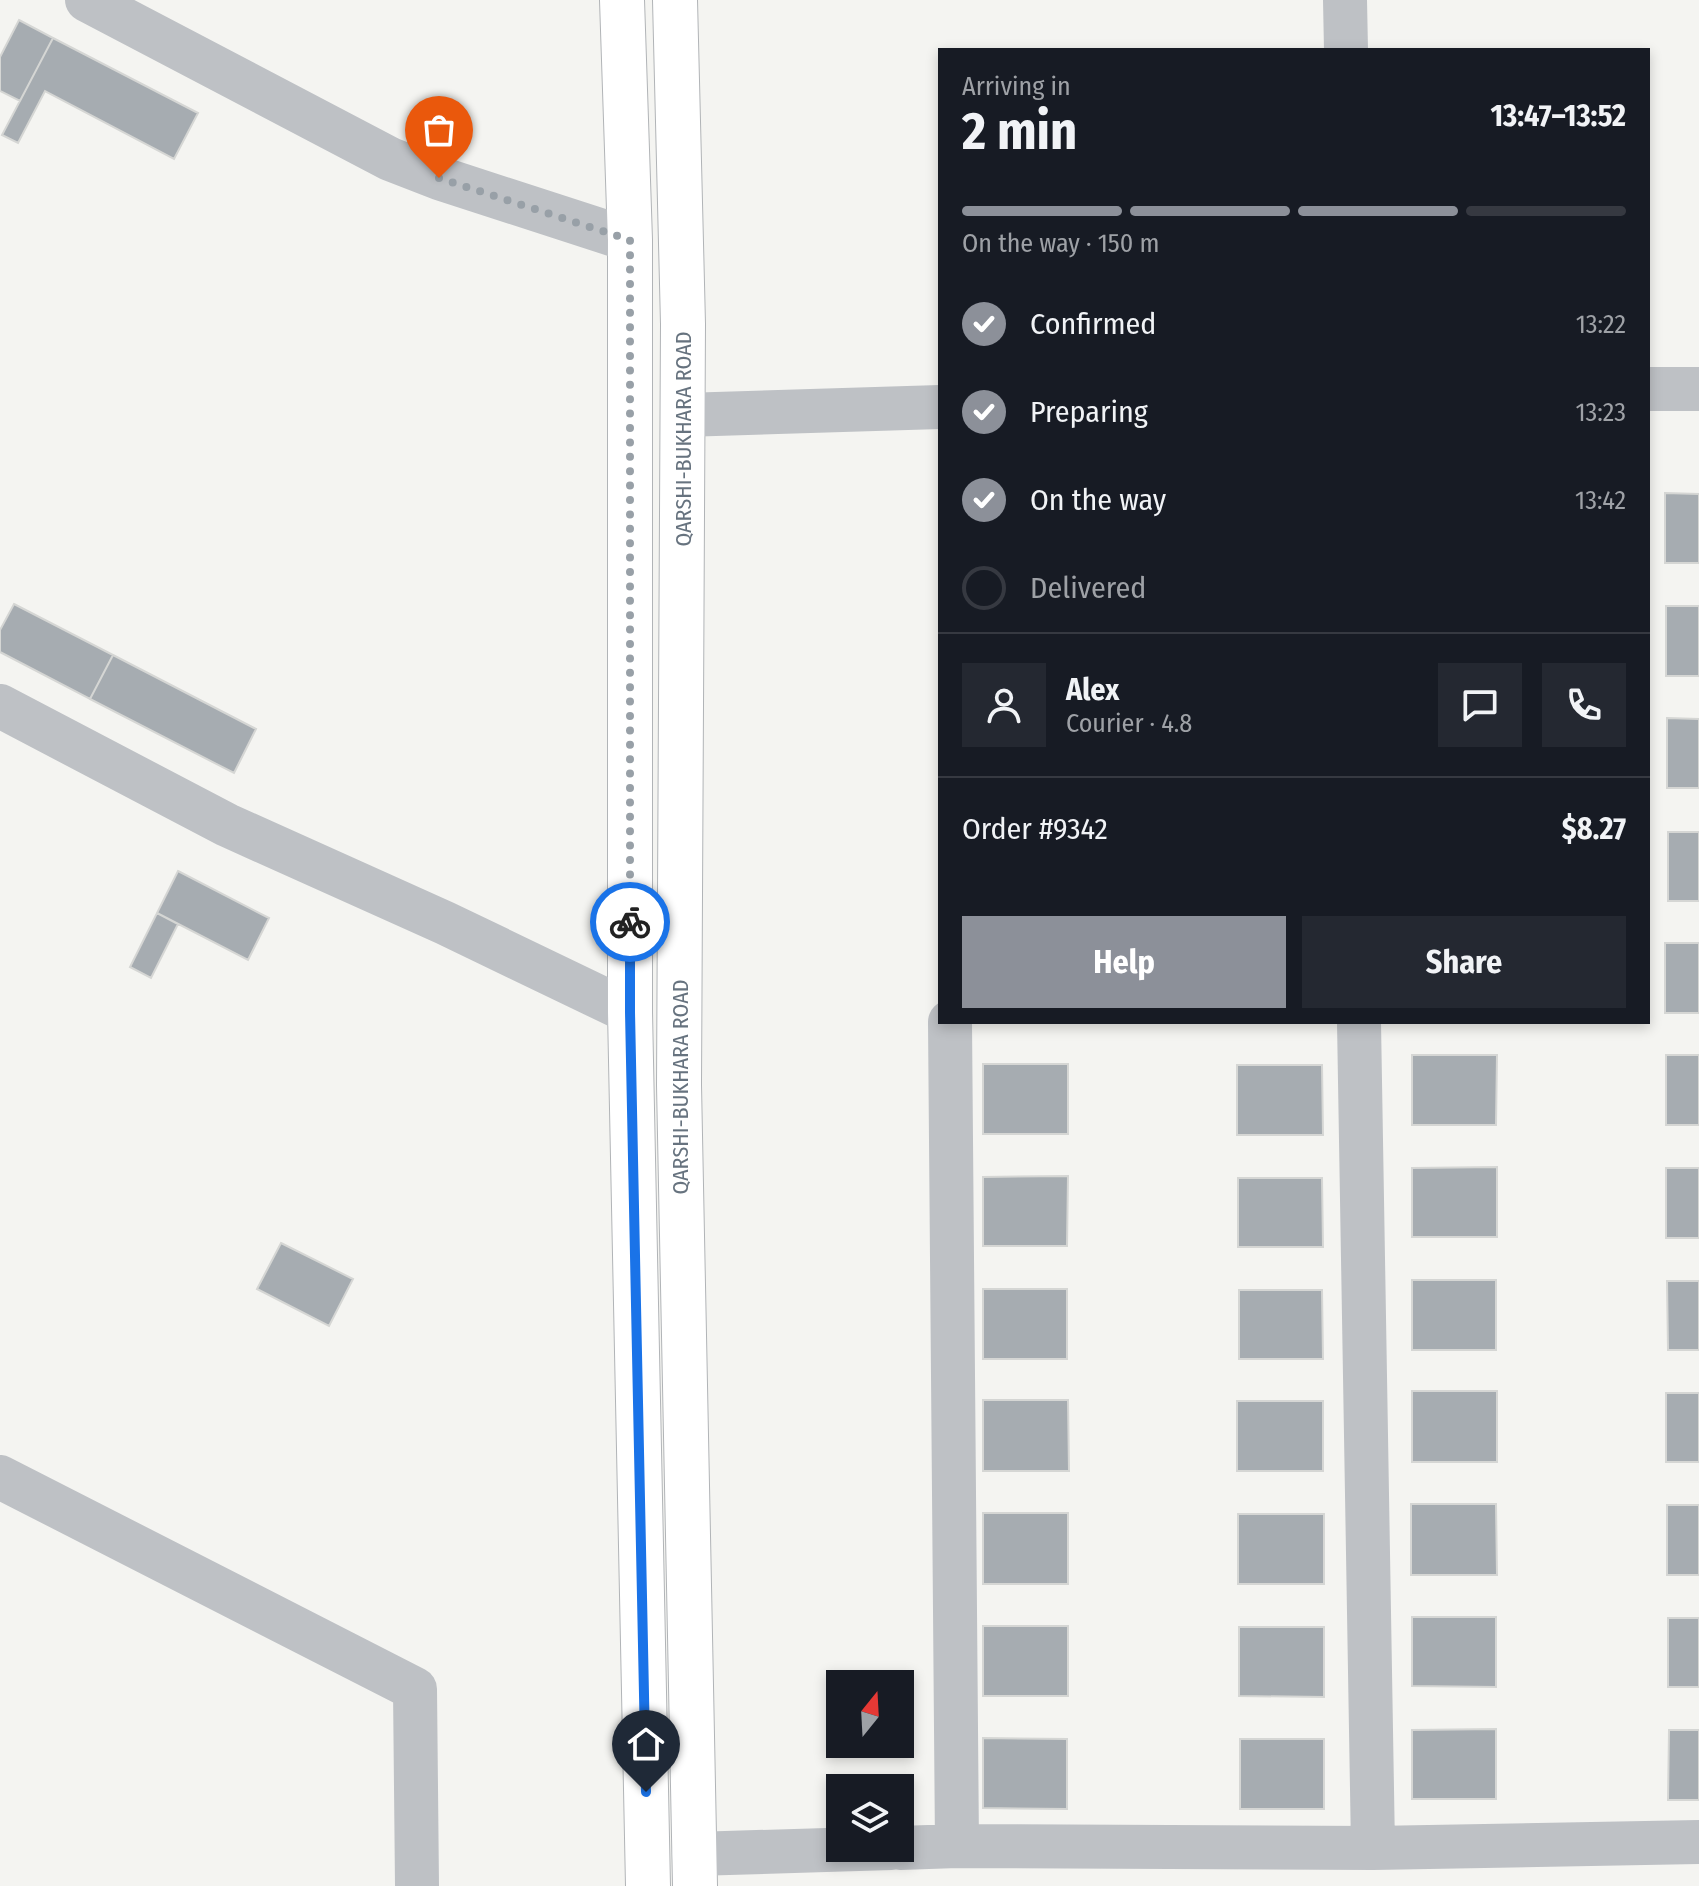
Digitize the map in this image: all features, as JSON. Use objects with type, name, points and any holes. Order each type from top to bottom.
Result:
[{"type":"highway","points":[[622,0],[630,240],[630,1012],[648,1886]]},
{"type":"highway","name":"QARSHI-BUKHARA ROAD","points":[[675,0],[683,324],[679,1085],[694,1870]]},
{"type":"street","points":[[87,0],[390,159],[630,240]]},
{"type":"street","points":[[1345,0],[1346,48]]},
{"type":"street","points":[[1650,389],[1699,389]]},
{"type":"street","points":[[683,415],[938,407]]},
{"type":"street","points":[[0,706],[227,825],[445,923],[630,1012]]},
{"type":"street","points":[[950,1024],[957,1846]]},
{"type":"street","points":[[1359,1024],[1373,1848]]},
{"type":"street","points":[[0,1477],[415,1689],[417,1886]]},
{"type":"street","points":[[914,1848],[1373,1848],[1699,1842]]},
{"type":"street","points":[[694,1870],[826,1855]]},
{"type":"building","points":[[19,20],[53,38],[20,101],[0,91],[0,57]]},
{"type":"building","points":[[53,38],[198,113],[174,159],[45,91],[18,143],[2,135]]},
{"type":"building","points":[[1665,493],[1699,494],[1699,563],[1665,563]]},
{"type":"building","points":[[14,604],[113,655],[90,699],[0,652],[0,630]]},
{"type":"building","points":[[1666,606],[1699,606],[1699,676],[1666,676]]},
{"type":"building","points":[[113,655],[256,729],[234,773],[90,699]]},
{"type":"building","points":[[1667,718],[1699,719],[1699,788],[1667,788]]},
{"type":"building","points":[[1668,832],[1699,832],[1699,901],[1668,901]]},
{"type":"building","points":[[178,871],[269,918],[248,960],[157,913]]},
{"type":"building","points":[[157,913],[178,924],[151,978],[130,967]]},
{"type":"building","points":[[1665,943],[1699,943],[1699,1013],[1665,1013]]},
{"type":"building","points":[[1412,1055],[1497,1055],[1496,1125],[1412,1125]]},
{"type":"building","points":[[1666,1055],[1699,1055],[1699,1125],[1666,1125]]},
{"type":"building","points":[[983,1064],[1068,1064],[1068,1134],[983,1134]]},
{"type":"building","points":[[1237,1065],[1322,1065],[1323,1135],[1237,1135]]},
{"type":"building","points":[[1497,1167],[1497,1237],[1412,1237],[1412,1168]]},
{"type":"building","points":[[1666,1168],[1699,1168],[1699,1238],[1666,1238]]},
{"type":"building","points":[[1068,1176],[1067,1246],[983,1246],[983,1177]]},
{"type":"building","points":[[1238,1178],[1322,1178],[1323,1247],[1238,1247]]},
{"type":"building","points":[[281,1243],[353,1279],[329,1326],[257,1289]]},
{"type":"building","points":[[1412,1280],[1496,1280],[1496,1350],[1412,1350]]},
{"type":"building","points":[[1667,1281],[1699,1281],[1699,1350],[1668,1350]]},
{"type":"building","points":[[983,1289],[1067,1289],[1067,1359],[983,1359]]},
{"type":"building","points":[[1239,1290],[1322,1290],[1323,1359],[1239,1359]]},
{"type":"building","points":[[1412,1391],[1497,1391],[1497,1462],[1412,1462]]},
{"type":"building","points":[[1666,1393],[1699,1393],[1699,1462],[1666,1462]]},
{"type":"building","points":[[983,1400],[1068,1400],[1069,1471],[983,1471]]},
{"type":"building","points":[[1237,1401],[1323,1401],[1323,1471],[1237,1471]]},
{"type":"building","points":[[1411,1504],[1496,1504],[1497,1575],[1411,1575]]},
{"type":"building","points":[[1667,1505],[1699,1505],[1699,1575],[1667,1575]]},
{"type":"building","points":[[983,1513],[1068,1513],[1068,1584],[983,1584]]},
{"type":"building","points":[[1238,1514],[1324,1514],[1324,1584],[1238,1584]]},
{"type":"building","points":[[1412,1617],[1496,1617],[1496,1687],[1412,1686]]},
{"type":"building","points":[[1668,1618],[1699,1618],[1699,1687],[1668,1687]]},
{"type":"building","points":[[983,1626],[1068,1626],[1068,1696],[983,1696]]},
{"type":"building","points":[[1239,1627],[1324,1627],[1324,1697],[1239,1696]]},
{"type":"building","points":[[1496,1729],[1496,1799],[1412,1799],[1412,1730]]},
{"type":"building","points":[[1669,1730],[1699,1730],[1699,1800],[1668,1800]]},
{"type":"building","points":[[983,1738],[1067,1739],[1067,1809],[983,1808]]},
{"type":"building","points":[[1240,1739],[1324,1739],[1324,1809],[1240,1809]]},
{"type":"way so far","points":[[439,178],[630,240],[630,922]]},
{"type":"route","points":[[630,922],[646,1792]]}]
